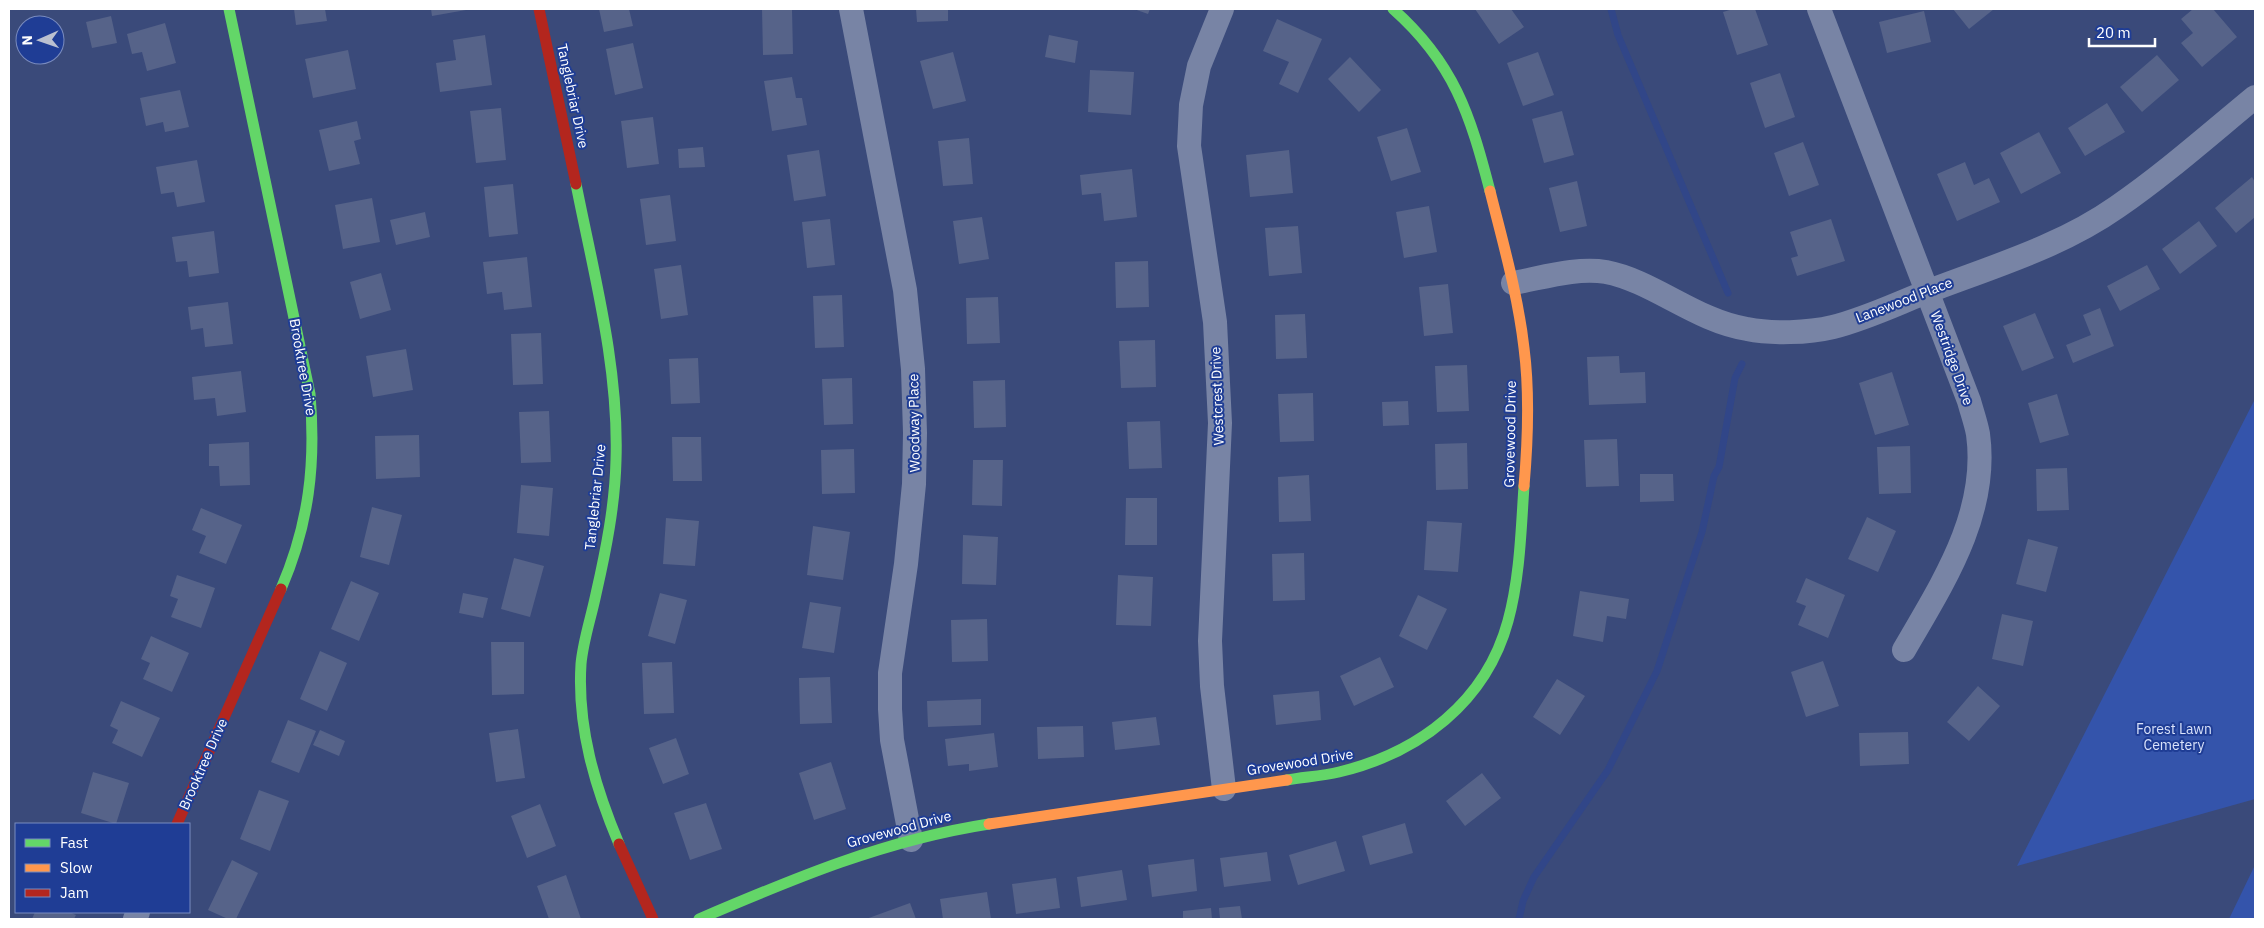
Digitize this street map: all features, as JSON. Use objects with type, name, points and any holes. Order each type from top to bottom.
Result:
[{"type":"street","name":"Brooktree Drive","points":[[177,823],[295,557],[304,526],[312,477],[314,436],[310,394],[229,9]]},
{"type":"street","name":"Tanglebriar Drive","points":[[539,9],[606,330],[613,386],[616,441],[613,500],[604,560],[581,663],[580,711],[587,756],[600,798],[653,919]]},
{"type":"street","name":"Woodway Place","points":[[851,9],[905,290],[913,369],[916,433],[914,484],[906,564],[890,674],[892,740],[911,840]]},
{"type":"street","name":"Westcrest Drive","points":[[1222,9],[1199,66],[1191,105],[1189,146],[1215,322],[1220,423],[1210,641],[1212,686],[1224,789]]},
{"type":"street","name":"Grovewood Drive","points":[[699,919],[819,868],[911,840],[958,829],[1338,772],[1395,755],[1432,733],[1470,696],[1486,674],[1497,654],[1512,605],[1528,448],[1526,364],[1519,308],[1477,142],[1465,104],[1450,73],[1434,49],[1393,9]]},
{"type":"street","name":"Westridge Drive","points":[[1818,9],[1928,292],[1969,401],[1978,433],[1980,458],[1973,513],[1964,538],[1904,650]]},
{"type":"street","name":"Lanewood Place","points":[[1512,283],[1584,271],[1607,272],[1637,283],[1715,321],[1746,329],[1775,332],[1831,327],[1928,292],[2032,251],[2089,224],[2117,208],[2255,97]]},
{"type":"green space","name":"Forest Lawn Cemetery","points":[[2255,399],[2255,799],[2017,866]]},
{"type":"green space","points":[[2255,865],[2255,919],[2229,919]]},
{"type":"building","points":[[294,9],[325,9],[327,21],[296,25]]},
{"type":"building","points":[[431,9],[466,9],[466,10],[432,16]]},
{"type":"building","points":[[599,9],[629,9],[633,26],[604,32]]},
{"type":"building","points":[[762,9],[792,9],[793,54],[763,55]]},
{"type":"building","points":[[916,9],[948,9],[948,21],[917,22]]},
{"type":"building","points":[[1134,9],[1150,9],[1148,14]]},
{"type":"building","points":[[1475,9],[1511,9],[1524,27],[1499,44]]},
{"type":"building","points":[[1733,9],[1755,9],[1768,45],[1737,55],[1723,12]]},
{"type":"building","points":[[1953,9],[1994,9],[1969,29]]},
{"type":"building","points":[[2193,9],[2213,9],[2237,37],[2202,67],[2181,43],[2193,33],[2181,19]]},
{"type":"building","points":[[1924,11],[1931,42],[1887,53],[1879,22]]},
{"type":"building","points":[[111,16],[117,43],[92,48],[86,22]]},
{"type":"building","points":[[1277,19],[1322,39],[1298,93],[1279,84],[1289,62],[1263,51]]},
{"type":"building","points":[[165,23],[176,63],[147,71],[142,52],[132,54],[127,34]]},
{"type":"building","points":[[485,35],[492,85],[440,92],[436,63],[456,60],[453,40]]},
{"type":"building","points":[[1049,35],[1078,41],[1075,63],[1045,57]]},
{"type":"building","points":[[633,43],[643,88],[615,95],[606,49]]},
{"type":"building","points":[[348,50],[356,89],[313,98],[305,59]]},
{"type":"building","points":[[953,52],[966,101],[933,109],[920,61]]},
{"type":"building","points":[[1538,52],[1554,95],[1523,106],[1507,63]]},
{"type":"building","points":[[2157,55],[2179,80],[2142,112],[2120,87]]},
{"type":"building","points":[[1350,57],[1381,90],[1359,112],[1328,79]]},
{"type":"building","points":[[1090,70],[1134,72],[1131,115],[1088,112]]},
{"type":"building","points":[[1780,73],[1795,117],[1765,128],[1750,83]]},
{"type":"building","points":[[792,77],[796,98],[802,98],[807,125],[772,131],[764,81]]},
{"type":"building","points":[[180,90],[189,127],[165,132],[163,122],[146,126],[140,98]]},
{"type":"building","points":[[2107,103],[2125,132],[2085,156],[2068,128]]},
{"type":"building","points":[[501,108],[506,160],[476,163],[470,111]]},
{"type":"building","points":[[1562,111],[1574,155],[1544,163],[1532,119]]},
{"type":"building","points":[[653,117],[659,164],[627,168],[621,121]]},
{"type":"building","points":[[357,121],[361,139],[354,141],[360,164],[329,171],[319,130]]},
{"type":"building","points":[[1407,128],[1421,172],[1391,181],[1377,137]]},
{"type":"building","points":[[2039,132],[2061,173],[2021,194],[2000,153]]},
{"type":"building","points":[[969,138],[973,184],[943,186],[938,141]]},
{"type":"building","points":[[1803,142],[1819,185],[1789,196],[1774,153]]},
{"type":"building","points":[[703,147],[705,167],[679,168],[678,149]]},
{"type":"building","points":[[819,150],[826,196],[794,201],[787,155]]},
{"type":"building","points":[[1289,150],[1293,193],[1250,197],[1246,155]]},
{"type":"building","points":[[197,160],[205,202],[177,207],[174,192],[161,194],[156,167]]},
{"type":"building","points":[[1965,162],[1974,185],[1989,178],[2000,202],[1957,221],[1937,174]]},
{"type":"building","points":[[1132,169],[1137,217],[1104,221],[1101,193],[1082,195],[1080,175]]},
{"type":"building","points":[[2252,177],[2255,182],[2255,217],[2236,233],[2215,208]]},
{"type":"building","points":[[1577,181],[1587,226],[1560,232],[1549,188]]},
{"type":"building","points":[[513,184],[518,234],[489,237],[484,187]]},
{"type":"building","points":[[670,195],[676,241],[646,245],[640,199]]},
{"type":"building","points":[[372,198],[380,242],[343,249],[335,205]]},
{"type":"building","points":[[1429,206],[1437,252],[1404,258],[1396,212]]},
{"type":"building","points":[[425,212],[430,237],[396,245],[390,220]]},
{"type":"building","points":[[982,217],[989,259],[959,264],[953,221]]},
{"type":"building","points":[[830,219],[835,265],[807,268],[802,222]]},
{"type":"building","points":[[1831,219],[1845,261],[1797,276],[1791,258],[1798,256],[1790,232]]},
{"type":"building","points":[[2199,221],[2217,246],[2180,274],[2162,249]]},
{"type":"building","points":[[1298,226],[1302,273],[1269,276],[1265,228]]},
{"type":"building","points":[[214,231],[219,273],[189,277],[187,261],[176,262],[172,237]]},
{"type":"building","points":[[527,257],[532,307],[504,310],[502,292],[487,294],[483,262]]},
{"type":"building","points":[[1148,261],[1149,307],[1116,308],[1115,262]]},
{"type":"building","points":[[681,265],[688,315],[661,319],[654,269]]},
{"type":"building","points":[[2147,265],[2160,289],[2120,311],[2107,286]]},
{"type":"building","points":[[381,273],[391,310],[360,319],[350,282]]},
{"type":"building","points":[[1448,284],[1453,333],[1424,336],[1419,287]]},
{"type":"building","points":[[842,295],[844,347],[815,348],[813,296]]},
{"type":"building","points":[[998,297],[1000,343],[967,344],[966,298]]},
{"type":"building","points":[[228,302],[233,344],[205,347],[203,328],[191,330],[188,307]]},
{"type":"building","points":[[2100,308],[2114,346],[2073,363],[2066,345],[2091,335],[2083,315]]},
{"type":"building","points":[[2035,313],[2054,358],[2022,371],[2003,326]]},
{"type":"building","points":[[1305,314],[1307,358],[1276,359],[1275,315]]},
{"type":"building","points":[[541,333],[543,384],[513,385],[511,334]]},
{"type":"building","points":[[1155,340],[1156,387],[1121,388],[1119,341]]},
{"type":"building","points":[[406,349],[413,390],[373,397],[366,356]]},
{"type":"building","points":[[1619,356],[1620,373],[1645,372],[1646,403],[1589,405],[1587,357]]},
{"type":"building","points":[[698,358],[700,403],[671,404],[669,359]]},
{"type":"building","points":[[1467,365],[1469,411],[1437,412],[1435,366]]},
{"type":"building","points":[[241,371],[246,412],[217,416],[215,398],[194,400],[192,377]]},
{"type":"building","points":[[1892,372],[1909,425],[1875,435],[1859,383]]},
{"type":"building","points":[[852,378],[853,424],[824,425],[822,379]]},
{"type":"building","points":[[1005,380],[1006,427],[974,428],[973,381]]},
{"type":"building","points":[[1313,393],[1314,441],[1280,442],[1278,394]]},
{"type":"building","points":[[2057,394],[2069,435],[2040,443],[2028,403]]},
{"type":"building","points":[[1408,401],[1409,425],[1383,426],[1382,402]]},
{"type":"building","points":[[549,411],[551,462],[521,463],[519,412]]},
{"type":"building","points":[[1160,421],[1162,468],[1129,469],[1127,422]]},
{"type":"building","points":[[419,435],[420,477],[376,479],[375,436]]},
{"type":"building","points":[[672,437],[701,437],[702,481],[673,481]]},
{"type":"building","points":[[1617,439],[1619,486],[1586,487],[1584,440]]},
{"type":"building","points":[[249,442],[250,485],[220,486],[219,466],[209,466],[209,444]]},
{"type":"building","points":[[1467,443],[1468,489],[1436,490],[1435,444]]},
{"type":"building","points":[[1910,446],[1911,493],[1879,494],[1877,447]]},
{"type":"building","points":[[854,449],[855,493],[822,494],[821,450]]},
{"type":"building","points":[[973,460],[1003,460],[1002,506],[972,505]]},
{"type":"building","points":[[2067,468],[2069,510],[2037,511],[2036,469]]},
{"type":"building","points":[[1640,474],[1673,474],[1674,501],[1640,502]]},
{"type":"building","points":[[1309,475],[1311,521],[1279,522],[1278,477]]},
{"type":"building","points":[[521,485],[553,488],[549,536],[517,533]]},
{"type":"building","points":[[1126,498],[1157,498],[1157,545],[1125,545]]},
{"type":"building","points":[[372,507],[402,515],[389,565],[360,557]]},
{"type":"building","points":[[201,508],[242,525],[226,564],[199,553],[206,536],[192,530]]},
{"type":"building","points":[[1867,517],[1896,531],[1878,572],[1848,559]]},
{"type":"building","points":[[666,518],[699,521],[695,566],[663,564]]},
{"type":"building","points":[[1427,521],[1462,523],[1458,572],[1424,570]]},
{"type":"building","points":[[813,526],[850,532],[843,580],[807,575]]},
{"type":"building","points":[[963,535],[998,537],[996,585],[962,584]]},
{"type":"building","points":[[2028,539],[2058,547],[2046,592],[2016,584]]},
{"type":"building","points":[[1304,553],[1305,600],[1273,601],[1272,554]]},
{"type":"building","points":[[514,558],[544,566],[530,617],[501,609]]},
{"type":"building","points":[[177,575],[215,588],[201,628],[171,617],[178,599],[170,596]]},
{"type":"building","points":[[1118,575],[1153,577],[1151,626],[1116,625]]},
{"type":"building","points":[[1806,578],[1845,595],[1828,638],[1798,625],[1806,606],[1796,602]]},
{"type":"building","points":[[351,581],[379,593],[359,641],[331,629]]},
{"type":"building","points":[[1580,591],[1629,599],[1626,619],[1607,616],[1603,642],[1573,636]]},
{"type":"building","points":[[463,593],[488,598],[483,618],[459,613]]},
{"type":"building","points":[[660,593],[687,600],[675,644],[648,636]]},
{"type":"building","points":[[1418,595],[1447,609],[1427,650],[1399,636]]},
{"type":"building","points":[[810,602],[841,607],[834,653],[802,648]]},
{"type":"building","points":[[2002,614],[2033,621],[2023,666],[1992,659]]},
{"type":"building","points":[[987,619],[988,661],[952,662],[951,620]]},
{"type":"building","points":[[151,636],[189,653],[172,692],[143,679],[150,663],[141,659]]},
{"type":"building","points":[[491,642],[524,642],[524,694],[492,695]]},
{"type":"building","points":[[320,651],[347,663],[327,711],[300,699]]},
{"type":"building","points":[[1380,657],[1394,687],[1354,706],[1340,676]]},
{"type":"building","points":[[1823,661],[1839,706],[1806,717],[1791,672]]},
{"type":"building","points":[[672,662],[674,713],[644,714],[642,663]]},
{"type":"building","points":[[830,677],[832,723],[800,724],[799,678]]},
{"type":"building","points":[[1557,679],[1585,696],[1560,735],[1533,717]]},
{"type":"building","points":[[1978,686],[2000,706],[1969,741],[1947,722]]},
{"type":"building","points":[[1319,691],[1321,720],[1276,725],[1273,695]]},
{"type":"building","points":[[981,699],[981,725],[928,727],[927,701]]},
{"type":"building","points":[[121,701],[160,718],[142,757],[112,743],[118,730],[110,726]]},
{"type":"building","points":[[1156,717],[1160,745],[1115,750],[1112,722]]},
{"type":"building","points":[[288,720],[316,731],[299,773],[271,762]]},
{"type":"building","points":[[1083,726],[1084,757],[1038,759],[1037,727]]},
{"type":"building","points":[[518,729],[525,778],[496,782],[489,733]]},
{"type":"building","points":[[320,730],[345,741],[339,756],[313,745]]},
{"type":"building","points":[[1908,732],[1909,764],[1860,766],[1859,733]]},
{"type":"building","points":[[994,733],[998,767],[969,771],[969,764],[948,766],[945,739]]},
{"type":"building","points":[[676,738],[689,774],[663,784],[649,748]]},
{"type":"building","points":[[831,762],[846,809],[814,820],[799,773]]},
{"type":"building","points":[[93,772],[129,783],[116,823],[81,813]]},
{"type":"building","points":[[1482,773],[1501,798],[1465,826],[1446,801]]},
{"type":"building","points":[[259,790],[289,801],[270,851],[240,839]]},
{"type":"building","points":[[706,803],[722,849],[690,860],[674,813]]},
{"type":"building","points":[[540,804],[556,846],[527,858],[511,816]]},
{"type":"building","points":[[1405,823],[1413,853],[1370,865],[1362,836]]},
{"type":"building","points":[[1336,841],[1345,871],[1298,885],[1289,855]]},
{"type":"building","points":[[1267,852],[1271,881],[1224,887],[1220,858]]},
{"type":"building","points":[[1194,859],[1197,891],[1152,897],[1148,865]]},
{"type":"building","points":[[232,860],[258,873],[236,919],[228,919],[208,910]]},
{"type":"building","points":[[1122,870],[1127,900],[1081,907],[1077,877]]},
{"type":"building","points":[[566,875],[581,919],[549,919],[537,886]]},
{"type":"building","points":[[1056,878],[1060,908],[1016,914],[1012,884]]},
{"type":"building","points":[[987,892],[991,919],[943,919],[940,899]]},
{"type":"building","points":[[910,903],[916,919],[866,919]]},
{"type":"building","points":[[1240,906],[1242,919],[1220,919],[1219,908]]},
{"type":"building","points":[[1211,908],[1212,919],[1183,919],[1183,911]]},
{"type":"building","points":[[35,913],[71,913],[76,915],[74,919],[32,919]]},
{"type":"waterway","points":[[1611,9],[1618,35],[1728,293]]},
{"type":"waterway","points":[[1519,919],[1523,901],[1534,877],[1608,770],[1657,671],[1702,532],[1714,476],[1719,467],[1735,378],[1742,364]]},
{"type":"traffic: fast","points":[[229,9],[310,394],[312,445],[308,493],[298,541],[281,589]]},
{"type":"traffic: fast","points":[[1393,9],[1431,49],[1457,91],[1475,138],[1490,191]]},
{"type":"traffic: fast","points":[[576,184],[604,321],[614,390],[616,425],[616,460],[612,511],[603,561],[585,638],[580,687],[585,734],[595,779],[619,844]]},
{"type":"traffic: fast","points":[[1287,780],[1339,772],[1396,752],[1422,737],[1445,720],[1466,699],[1484,676],[1498,650],[1508,621],[1518,571],[1524,486]]},
{"type":"traffic: fast","points":[[699,919],[806,875],[877,850],[951,831],[989,824]]},
{"type":"traffic: slow","points":[[1490,191],[1514,289],[1524,348],[1528,417],[1524,486]]},
{"type":"traffic: slow","points":[[989,824],[1287,780]]},
{"type":"traffic: jam","points":[[539,9],[576,184]]},
{"type":"traffic: jam","points":[[177,823],[281,589]]},
{"type":"traffic: jam","points":[[619,844],[653,919]]}]
